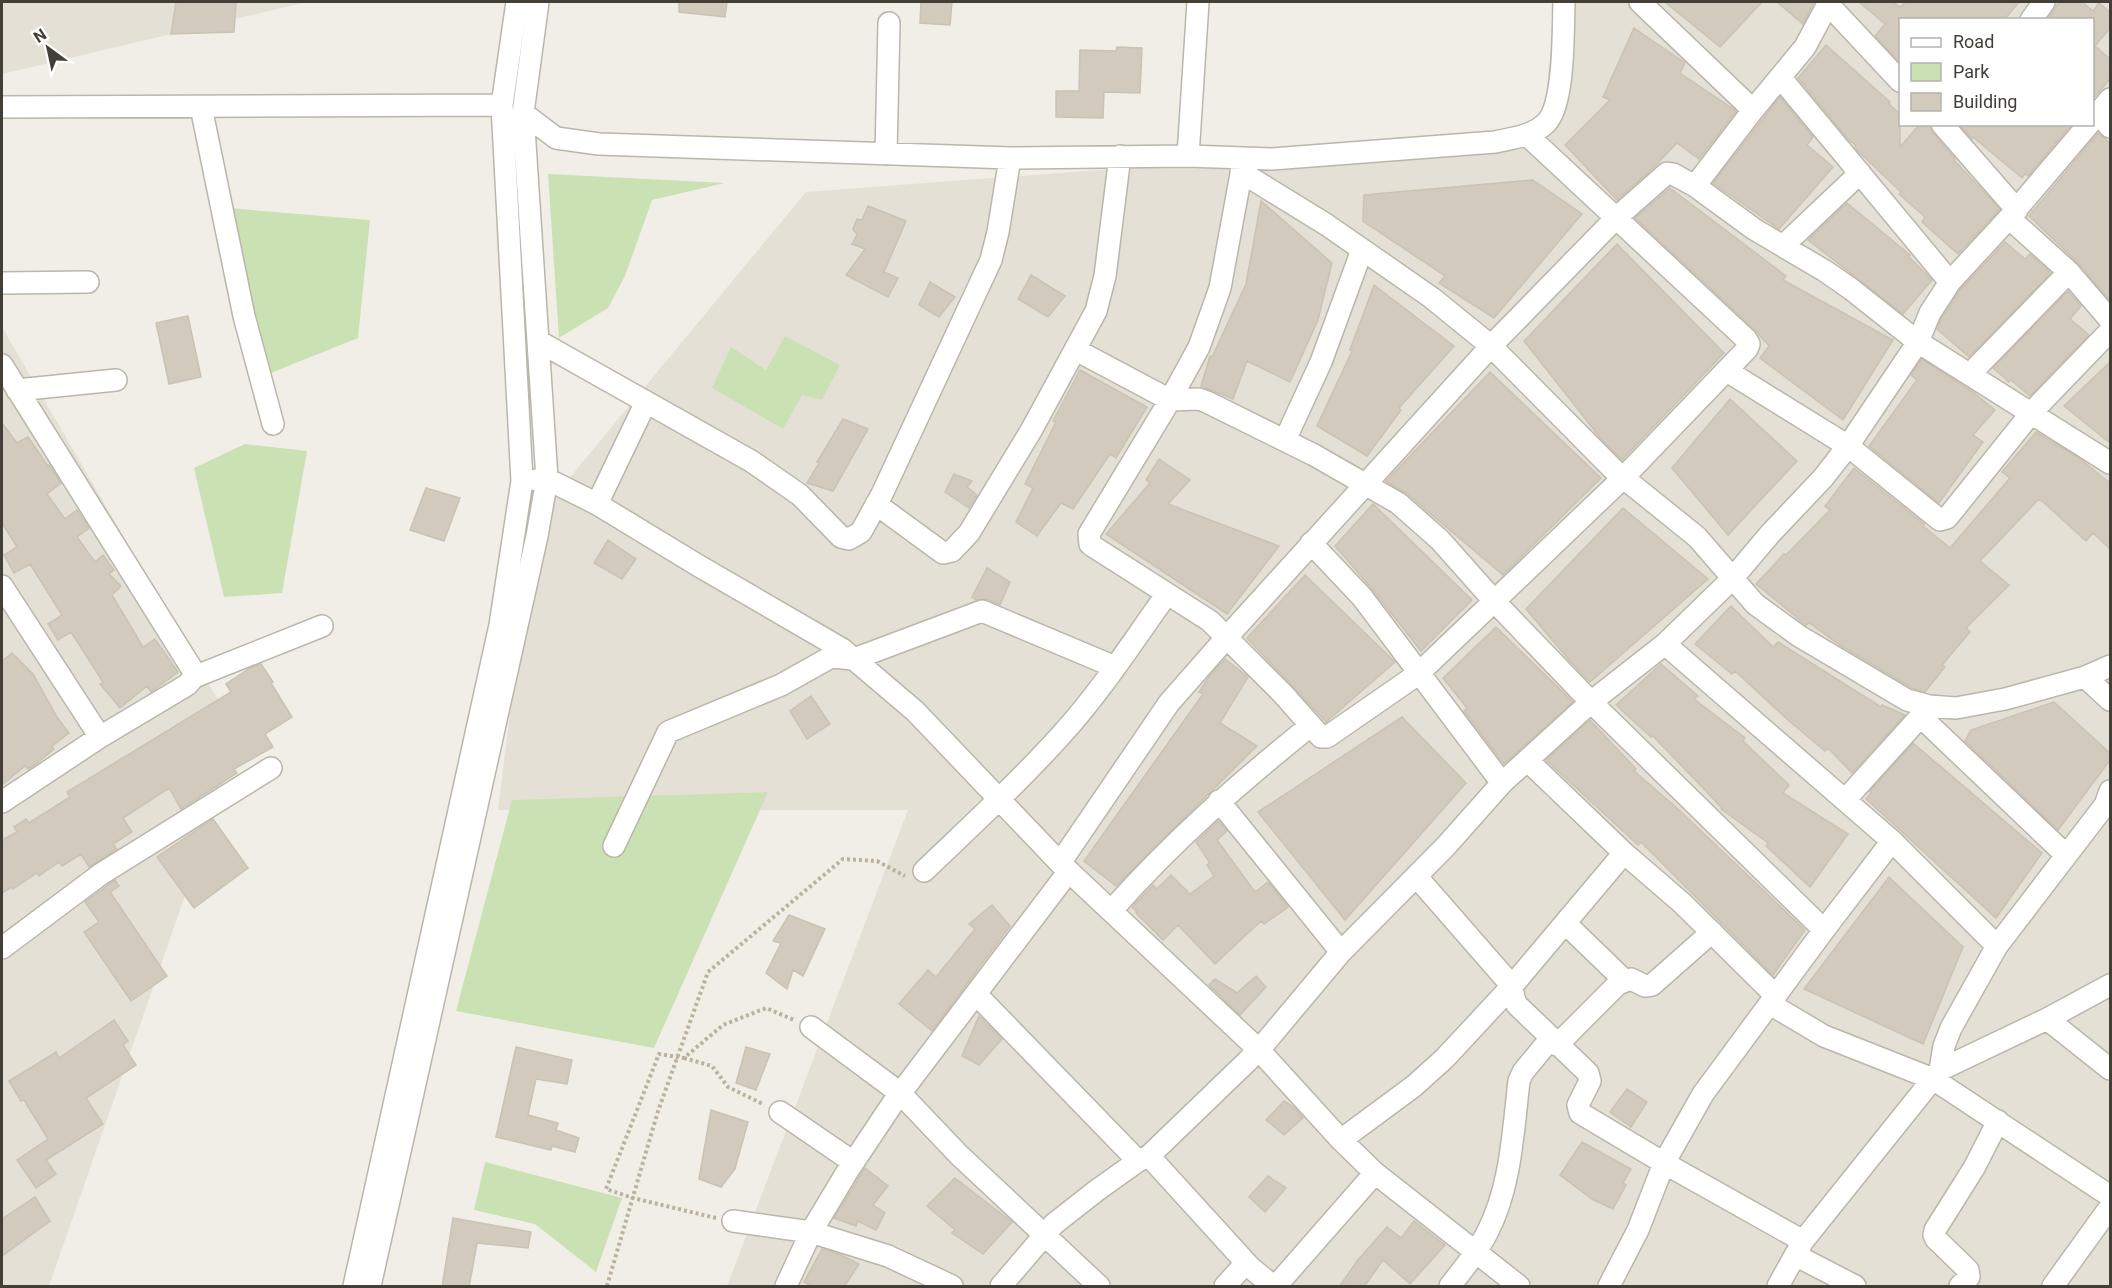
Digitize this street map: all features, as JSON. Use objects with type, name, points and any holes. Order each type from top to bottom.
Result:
[{"type":"street","points":[[354,1287],[500,625],[522,481],[502,105],[517,2]]},
{"type":"street","points":[[370,1287],[537,536],[547,478],[523,112],[538,2]]},
{"type":"street","points":[[1188,156],[1198,2]]},
{"type":"street","points":[[523,112],[556,138],[599,144],[1010,158],[1188,156],[1242,165],[1272,159],[1495,142],[1527,135],[1548,122],[1559,96],[1564,2]]},
{"type":"street","points":[[1640,2],[1753,110]]},
{"type":"street","points":[[2032,18],[2044,2]]},
{"type":"street","points":[[1695,186],[1753,110],[1806,47],[1828,3],[1899,80]]},
{"type":"street","points":[[886,154],[889,23]]},
{"type":"street","points":[[1780,77],[1950,282]]},
{"type":"street","points":[[2,107],[502,105]]},
{"type":"street","points":[[201,107],[244,316],[273,424]]},
{"type":"street","points":[[1944,126],[2013,214],[2069,272],[2110,320]]},
{"type":"street","points":[[1001,1287],[1054,1224],[1096,1191],[1143,1159],[1259,1050],[1341,952],[1416,876],[1502,783],[1590,702],[1665,644],[1732,579],[1770,534],[1823,478],[1848,446],[1918,342],[1930,314],[1950,282],[2092,126]]},
{"type":"street","points":[[1242,165],[1220,288],[1199,347],[1170,400],[1089,534],[1089,539],[1094,547],[1210,621],[1283,694],[1321,737],[1327,737],[1418,674],[1624,477],[1748,349],[1749,344],[1746,339],[1527,135]]},
{"type":"street","points":[[876,504],[943,553],[952,551],[969,533],[1032,429],[1096,311],[1105,276],[1120,156]]},
{"type":"street","points":[[538,341],[751,461],[800,495],[841,537],[849,539],[861,532],[876,504],[991,260],[1010,158]]},
{"type":"street","points":[[1242,165],[1432,298],[1491,346],[1615,471],[1697,537],[1755,604],[1799,636],[1925,711],[2066,855]]},
{"type":"street","points":[[789,1286],[811,1232],[853,1162],[900,1093],[976,994],[1064,867],[1169,703],[1364,484],[1491,346],[1616,218],[1667,172],[1695,186],[1754,229],[1851,289],[1918,342],[2110,463]]},
{"type":"street","points":[[1783,246],[1860,173]]},
{"type":"street","points":[[1285,440],[1321,362],[1362,250]]},
{"type":"street","points":[[1970,374],[2069,272]]},
{"type":"street","points":[[2,283],[88,282]]},
{"type":"street","points":[[1727,370],[1848,446],[1940,520],[1947,518],[2032,412],[2110,331]]},
{"type":"street","points":[[1076,350],[1170,400],[1199,399],[1207,402],[1285,440],[1398,503],[1440,540],[1590,702],[1824,930]]},
{"type":"street","points":[[2,365],[192,669],[194,677]]},
{"type":"street","points":[[17,390],[116,380]]},
{"type":"street","points":[[597,504],[646,402]]},
{"type":"street","points":[[522,481],[547,478],[597,504],[842,649],[915,711],[1064,867],[1259,1050],[1341,1140],[1375,1173],[1519,1287]]},
{"type":"street","points":[[1311,543],[1362,597],[1502,783]]},
{"type":"street","points":[[2,586],[100,737]]},
{"type":"street","points":[[924,871],[1000,799],[1064,732],[1115,667],[1167,594]]},
{"type":"street","points":[[614,846],[668,732],[781,685],[831,657],[854,659],[982,611],[1115,667]]},
{"type":"street","points":[[2,802],[100,737],[187,684],[194,677],[322,626]]},
{"type":"street","points":[[1665,644],[1892,841],[1997,946]]},
{"type":"street","points":[[1845,800],[1925,711],[2005,699],[2085,677],[2110,666]]},
{"type":"street","points":[[2085,677],[2110,700]]},
{"type":"street","points":[[1111,911],[1152,865],[1219,801],[1310,726]]},
{"type":"street","points":[[1527,760],[1624,853],[1712,932],[1773,1000],[1824,1036],[1936,1074],[1998,1121],[2109,1194],[2052,1287]]},
{"type":"street","points":[[2,948],[101,874],[271,768]]},
{"type":"street","points":[[1219,801],[1341,952]]},
{"type":"street","points":[[1779,1287],[1799,1248],[1936,1074],[1951,1028],[1997,946],[2109,802]]},
{"type":"street","points":[[1609,1287],[1638,1230],[1664,1163],[1703,1094],[1892,841]]},
{"type":"street","points":[[1341,1140],[1414,1086],[1445,1058],[1512,986],[1624,853]]},
{"type":"street","points":[[1416,876],[1512,986],[1517,1005],[1590,1077],[1578,1105],[1580,1113],[1799,1248],[1855,1287]]},
{"type":"street","points":[[1566,924],[1624,980]]},
{"type":"street","points":[[1450,1287],[1488,1233],[1500,1201],[1509,1165],[1519,1081],[1523,1072],[1554,1041],[1624,980],[1630,979],[1645,986],[1652,985],[1712,932]]},
{"type":"street","points":[[1936,1074],[2110,986]]},
{"type":"street","points":[[976,994],[1246,1263],[1274,1287],[1375,1173]]},
{"type":"street","points":[[2047,1019],[2110,1069]]},
{"type":"street","points":[[811,1027],[900,1093],[959,1155],[1099,1287]]},
{"type":"street","points":[[780,1112],[853,1162]]},
{"type":"street","points":[[1960,1287],[1969,1277],[1968,1270],[1936,1239],[1935,1230],[1974,1168],[1998,1121]]},
{"type":"street","points":[[733,1221],[811,1232],[888,1256],[952,1287]]},
{"type":"street","points":[[1226,1287],[1246,1263]]},
{"type":"path","points":[[607,1287],[658,1111],[708,972],[843,859],[878,861],[914,881],[924,871]]},
{"type":"path","points":[[678,1056],[684,1058],[723,1025],[766,1008],[811,1027]]},
{"type":"path","points":[[733,1221],[633,1198],[606,1189],[659,1054],[678,1056],[712,1066],[728,1087],[780,1112]]},
{"type":"shaded area","points":[[2,2],[307,2],[2,74]]},
{"type":"shaded area","points":[[1575,2],[2110,2],[2110,1286],[727,1286],[908,810],[498,810],[534,521],[806,192],[1269,157],[1549,127]]},
{"type":"shaded area","points":[[2,327],[240,738],[49,1286],[2,1286]]},
{"type":"green space","points":[[548,174],[725,183],[652,200],[625,276],[608,308],[559,338]]},
{"type":"green space","points":[[229,208],[370,220],[358,338],[268,374]]},
{"type":"green space","points":[[785,336],[840,365],[822,400],[802,395],[783,429],[712,388],[731,347],[766,370]]},
{"type":"green space","points":[[245,444],[307,451],[282,593],[224,597],[194,468]]},
{"type":"green space","points":[[768,792],[654,1048],[456,1011],[512,800]]},
{"type":"green space","points":[[485,1162],[622,1198],[596,1272],[535,1224],[474,1210]]},
{"type":"building","points":[[176,2],[236,2],[234,32],[171,34]]},
{"type":"building","points":[[679,2],[727,2],[725,17],[679,12]]},
{"type":"building","points":[[921,2],[952,2],[950,25],[920,23]]},
{"type":"building","points":[[1665,2],[1762,2],[1720,47]]},
{"type":"building","points":[[1777,2],[1810,2],[1813,4],[1803,24]]},
{"type":"building","points":[[1859,2],[1893,2],[1900,7],[1906,2],[2019,2],[2006,18],[1899,18],[1899,62],[1875,36],[1885,24]]},
{"type":"building","points":[[2059,2],[2082,2],[2093,11],[2099,3],[2110,12],[2110,28],[2095,46],[2110,59],[2110,79],[2094,98],[2094,18],[2048,18]]},
{"type":"building","points":[[1634,28],[1685,63],[1680,73],[1736,111],[1699,159],[1677,143],[1617,200],[1565,145],[1610,100],[1603,97]]},
{"type":"building","points":[[1826,45],[1890,102],[1889,104],[1899,113],[1900,147],[1918,126],[1930,126],[1932,132],[1954,160],[2000,209],[1958,254],[1922,222],[1925,217],[1899,194],[1901,192],[1859,152],[1798,78]]},
{"type":"building","points":[[1117,47],[1142,48],[1140,93],[1104,92],[1103,118],[1056,117],[1056,91],[1079,91],[1080,50],[1116,51]]},
{"type":"building","points":[[1780,97],[1813,137],[1807,145],[1833,167],[1779,229],[1713,183]]},
{"type":"building","points":[[1961,126],[2070,126],[2028,176],[2025,174],[2022,178],[1973,137],[1972,139]]},
{"type":"building","points":[[2098,133],[2110,143],[2110,301],[2079,264],[2029,216]]},
{"type":"building","points":[[1533,180],[1582,214],[1494,318],[1439,283],[1445,276],[1363,221],[1364,195]]},
{"type":"building","points":[[1670,188],[1786,276],[1783,280],[1893,340],[1843,420],[1760,358],[1769,346],[1755,330],[1635,218]]},
{"type":"building","points":[[1261,201],[1332,263],[1318,320],[1290,382],[1247,361],[1233,399],[1201,386],[1210,356],[1212,357],[1246,284]]},
{"type":"building","points":[[1847,203],[1910,255],[1909,257],[1932,280],[1903,314],[1808,240]]},
{"type":"building","points":[[868,206],[906,221],[884,272],[898,278],[888,297],[846,275],[865,249],[852,244],[857,235],[853,229],[857,219],[862,220]]},
{"type":"building","points":[[2005,242],[2025,259],[2030,254],[2051,273],[1969,357],[1937,329],[1960,290]]},
{"type":"building","points":[[1617,244],[1724,353],[1622,460],[1602,440],[1524,341]]},
{"type":"building","points":[[1031,275],[1065,296],[1048,317],[1018,299]]},
{"type":"building","points":[[930,282],[955,297],[939,317],[919,305]]},
{"type":"building","points":[[1374,285],[1454,346],[1399,408],[1401,410],[1367,456],[1317,426],[1352,351],[1350,350]]},
{"type":"building","points":[[2068,291],[2081,306],[2070,319],[2089,335],[2030,396],[1993,368]]},
{"type":"building","points":[[188,316],[201,377],[169,384],[156,323]]},
{"type":"building","points":[[1922,359],[1973,392],[1995,410],[1973,435],[1983,442],[1939,503],[1869,446],[1917,380],[1911,375]]},
{"type":"building","points":[[2110,362],[2110,443],[2064,406]]},
{"type":"building","points":[[1080,370],[1147,407],[1116,458],[1110,454],[1073,509],[1061,503],[1037,536],[1016,522],[1033,488],[1025,484],[1056,422],[1053,421]]},
{"type":"building","points":[[1490,372],[1601,478],[1503,575],[1406,493],[1386,481]]},
{"type":"building","points":[[1730,399],[1797,461],[1728,535],[1672,468]]},
{"type":"building","points":[[843,419],[868,429],[833,491],[807,483],[819,463],[817,462]]},
{"type":"building","points":[[2,423],[17,443],[28,437],[61,483],[47,494],[65,519],[77,510],[89,528],[77,537],[95,562],[103,555],[114,570],[109,574],[121,586],[112,595],[143,647],[155,639],[178,672],[151,692],[147,686],[120,708],[100,684],[103,682],[71,632],[58,640],[48,624],[62,615],[30,564],[14,573],[4,555],[17,547],[2,523]]},
{"type":"building","points":[[2036,432],[2079,458],[2110,483],[2110,549],[2093,533],[2086,541],[2042,501],[2038,500],[1980,561],[2009,585],[1966,628],[1970,632],[1942,665],[1945,667],[1925,692],[1912,688],[1840,645],[1809,623],[1806,625],[1756,584],[1830,510],[1825,506],[1854,468],[1950,548],[2010,478],[2002,472]]},
{"type":"building","points":[[1159,459],[1190,480],[1168,504],[1279,546],[1227,614],[1106,534],[1150,483],[1146,480]]},
{"type":"building","points":[[954,474],[972,481],[967,487],[977,495],[969,508],[945,492]]},
{"type":"building","points":[[426,488],[460,498],[444,541],[410,530]]},
{"type":"building","points":[[1373,504],[1472,600],[1421,651],[1335,546]]},
{"type":"building","points":[[1623,508],[1708,579],[1590,682],[1526,609]]},
{"type":"building","points":[[608,540],[636,559],[622,579],[594,563]]},
{"type":"building","points":[[987,568],[1010,582],[1000,605],[987,599],[976,600],[972,597]]},
{"type":"building","points":[[1305,575],[1395,662],[1326,722],[1247,638]]},
{"type":"building","points":[[1731,606],[1773,647],[1778,642],[1881,707],[1882,705],[1905,715],[1852,773],[1828,748],[1825,751],[1735,671],[1732,674],[1695,644]]},
{"type":"building","points":[[1496,627],[1573,702],[1504,764],[1464,711],[1467,708],[1443,678]]},
{"type":"building","points":[[12,653],[33,674],[57,717],[69,733],[52,746],[54,749],[36,764],[28,769],[25,766],[2,785],[2,661]]},
{"type":"building","points":[[1225,659],[1248,677],[1220,723],[1257,746],[1116,886],[1084,861],[1203,694],[1199,692],[1211,674]]},
{"type":"building","points":[[261,664],[292,717],[265,734],[273,747],[234,769],[237,773],[181,809],[169,788],[123,818],[132,832],[113,844],[117,849],[89,867],[81,854],[62,866],[59,862],[39,876],[37,873],[13,889],[12,887],[2,893],[2,840],[17,832],[14,827],[26,819],[29,823],[70,797],[67,792],[231,692],[226,684],[250,668]]},
{"type":"building","points":[[1661,664],[1698,696],[1694,699],[1745,738],[1743,741],[1789,785],[1783,793],[1848,834],[1810,887],[1766,846],[1768,843],[1721,809],[1653,736],[1651,737],[1616,705]]},
{"type":"building","points":[[811,696],[830,724],[807,739],[790,711]]},
{"type":"building","points":[[2054,702],[2110,753],[2110,760],[2058,830],[1965,741],[1971,730]]},
{"type":"building","points":[[1402,717],[1466,783],[1345,920],[1258,812]]},
{"type":"building","points":[[1590,720],[1636,769],[1634,771],[1677,808],[1805,930],[1773,975],[1641,842],[1638,845],[1546,760]]},
{"type":"building","points":[[1913,743],[2042,853],[1996,918],[1866,799],[1870,791]]},
{"type":"building","points":[[213,819],[248,868],[194,908],[157,857]]},
{"type":"building","points":[[1218,821],[1227,831],[1217,840],[1255,892],[1268,882],[1288,907],[1264,924],[1261,921],[1215,964],[1178,925],[1163,940],[1132,907],[1153,885],[1157,889],[1171,875],[1190,894],[1214,876],[1207,865],[1210,863],[1196,842]]},
{"type":"building","points":[[1889,877],[1963,947],[1923,1044],[1804,989]]},
{"type":"building","points":[[115,880],[119,886],[110,892],[167,976],[131,1001],[84,932],[99,922],[85,902]]},
{"type":"building","points":[[992,905],[1010,926],[932,1031],[899,1004],[928,970],[936,977],[975,929],[969,924]]},
{"type":"building","points":[[789,915],[825,929],[803,976],[793,970],[787,989],[766,973],[781,943],[773,941]]},
{"type":"building","points":[[1256,976],[1266,987],[1240,1015],[1209,985],[1215,979],[1237,993]]},
{"type":"building","points":[[979,1016],[1002,1039],[979,1065],[962,1056]]},
{"type":"building","points":[[114,1020],[128,1041],[123,1045],[136,1065],[86,1098],[103,1124],[46,1160],[56,1174],[36,1188],[17,1160],[48,1139],[24,1100],[21,1101],[9,1081],[56,1052],[59,1058]]},
{"type":"building","points":[[516,1047],[572,1060],[567,1084],[536,1079],[528,1115],[558,1123],[556,1130],[579,1138],[575,1152],[552,1146],[551,1150],[496,1137]]},
{"type":"building","points":[[746,1047],[770,1054],[756,1090],[736,1083]]},
{"type":"building","points":[[1627,1089],[1647,1102],[1631,1127],[1610,1112]]},
{"type":"building","points":[[1284,1101],[1295,1108],[1303,1118],[1284,1135],[1266,1120]]},
{"type":"building","points":[[711,1110],[748,1122],[735,1169],[721,1187],[699,1179]]},
{"type":"building","points":[[1582,1142],[1631,1169],[1623,1183],[1626,1185],[1613,1209],[1592,1199],[1560,1175]]},
{"type":"building","points":[[865,1168],[888,1186],[873,1205],[885,1213],[876,1230],[858,1221],[856,1226],[834,1218]]},
{"type":"building","points":[[1268,1176],[1286,1188],[1265,1212],[1249,1197]]},
{"type":"building","points":[[955,1178],[1012,1222],[983,1254],[952,1233],[955,1230],[927,1206]]},
{"type":"building","points":[[35,1197],[50,1221],[2,1256],[2,1219]]},
{"type":"building","points":[[453,1218],[531,1232],[528,1248],[477,1243],[469,1287],[442,1287]]},
{"type":"building","points":[[1414,1221],[1445,1245],[1410,1284],[1383,1260],[1364,1287],[1339,1287],[1357,1261],[1387,1227],[1401,1238]]},
{"type":"building","points":[[822,1249],[837,1253],[859,1264],[844,1287],[814,1287],[804,1282]]}]
